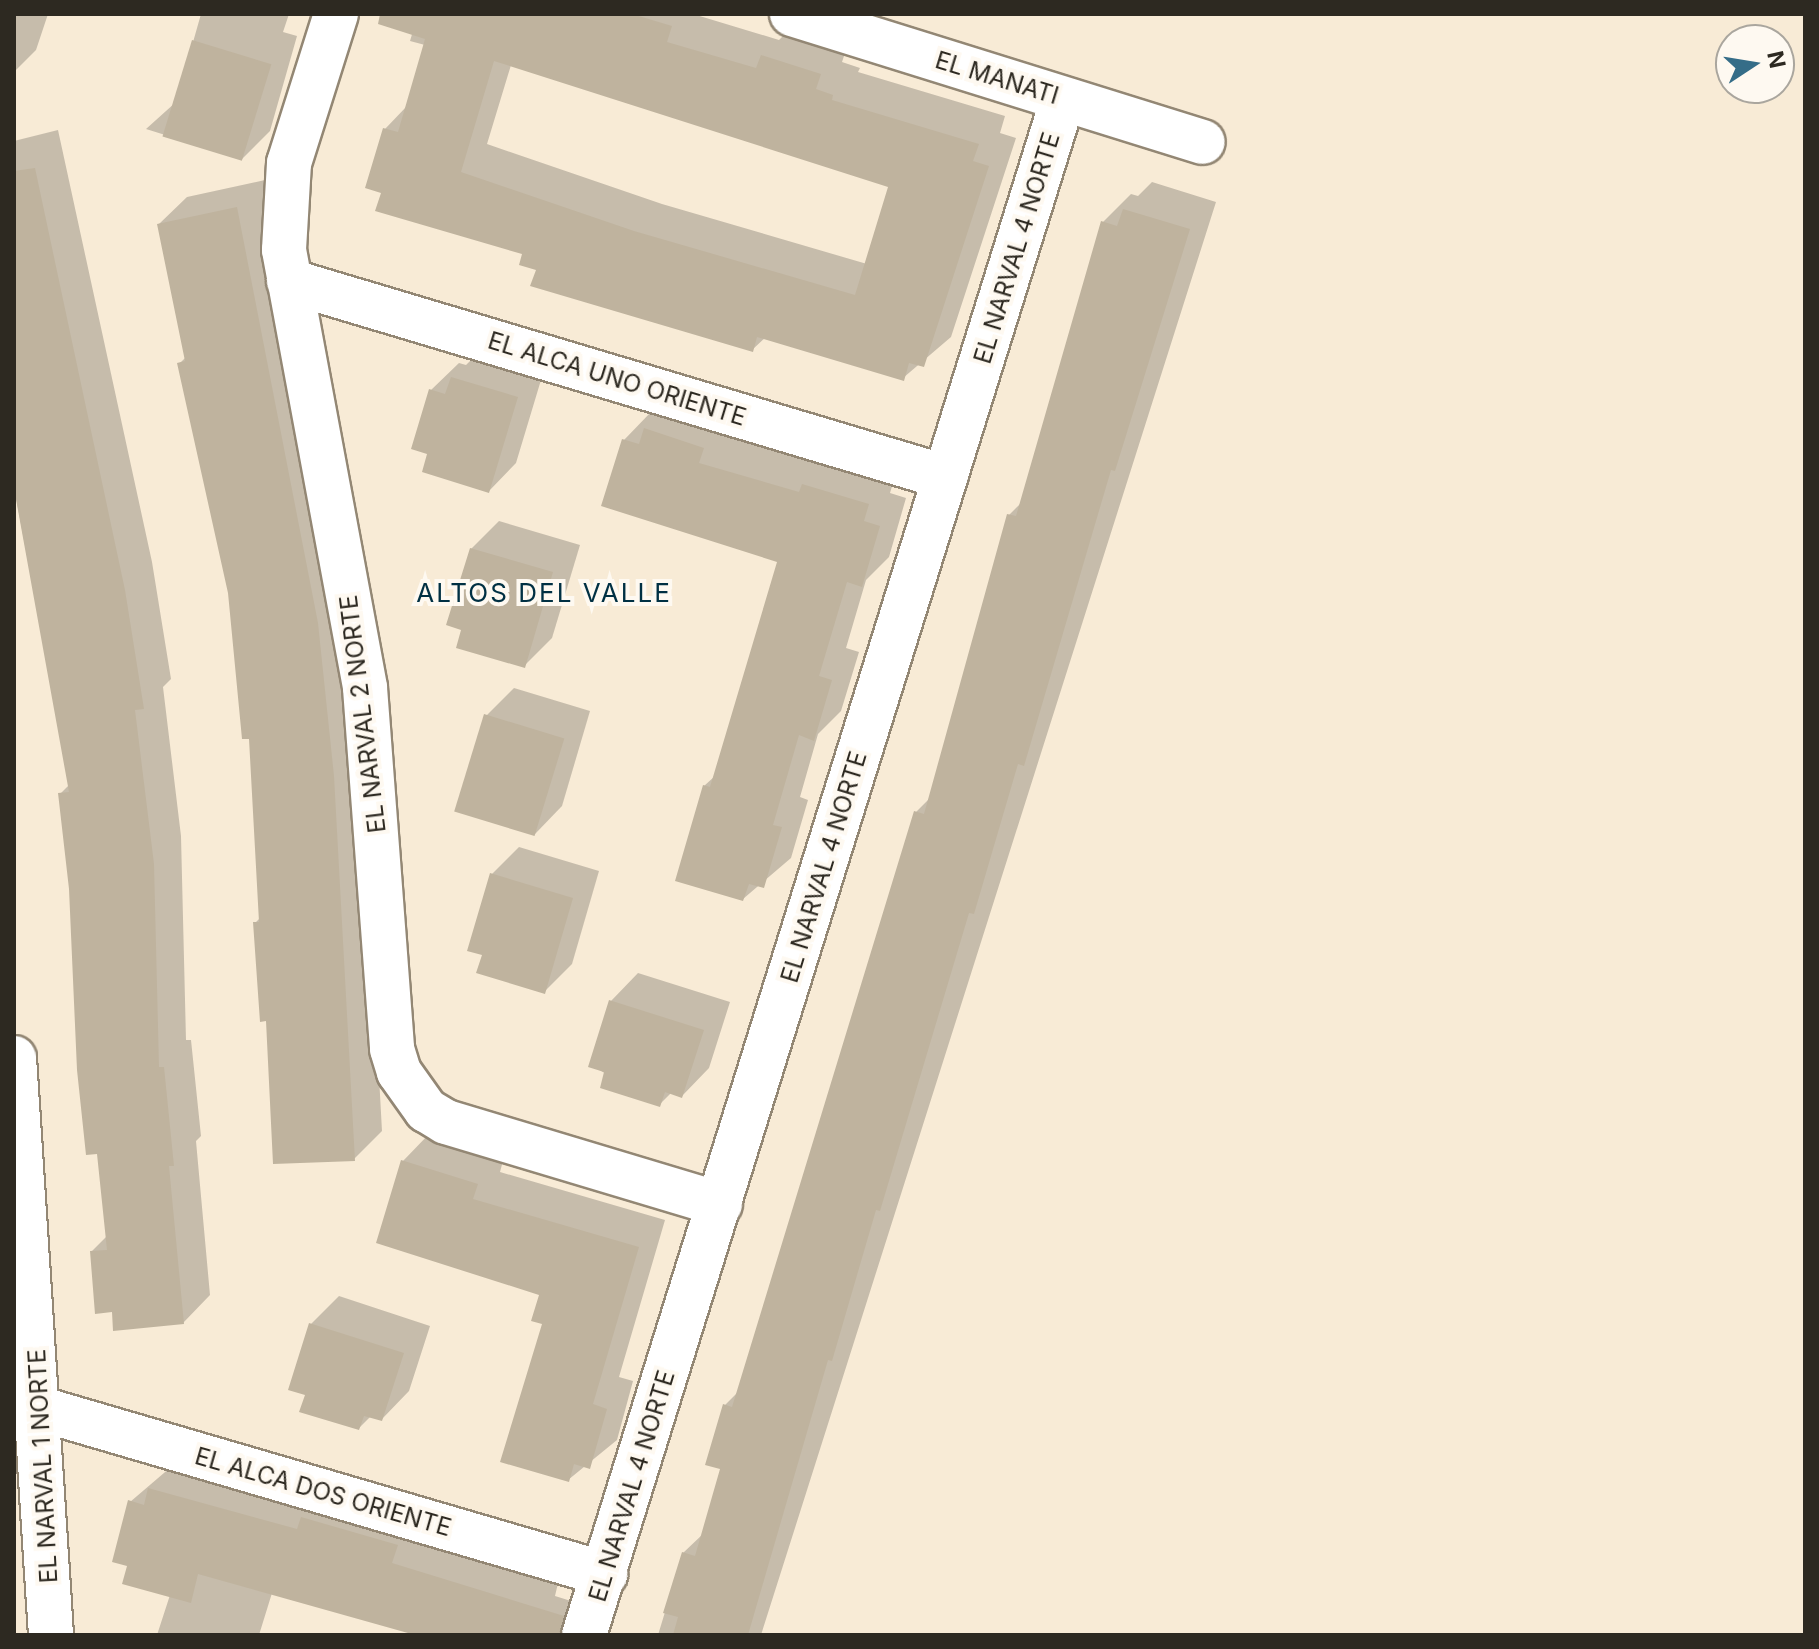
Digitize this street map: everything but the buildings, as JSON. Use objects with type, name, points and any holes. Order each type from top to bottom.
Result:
[{"type":"street","name":"EL NARVAL 2 NORTE","points":[[336,14],[284,190],[289,281],[365,688],[392,1049],[399,1072],[426,1110],[446,1122],[720,1204]]},
{"type":"street","name":"EL MANATI","points":[[792,14],[1202,142]]},
{"type":"street","name":"EL NARVAL 4 NORTE","points":[[584,1635],[1063,99]]},
{"type":"street","name":"EL ALCA UNO ORIENTE","points":[[289,281],[945,477]]},
{"type":"street","name":"EL NARVAL 1 NORTE","points":[[14,1058],[41,1409],[51,1635]]},
{"type":"street","name":"EL ALCA DOS ORIENTE","points":[[41,1409],[605,1574]]},
{"type":"district","name":"ALTOS DEL VALLE","points":[[544,593]]}]
